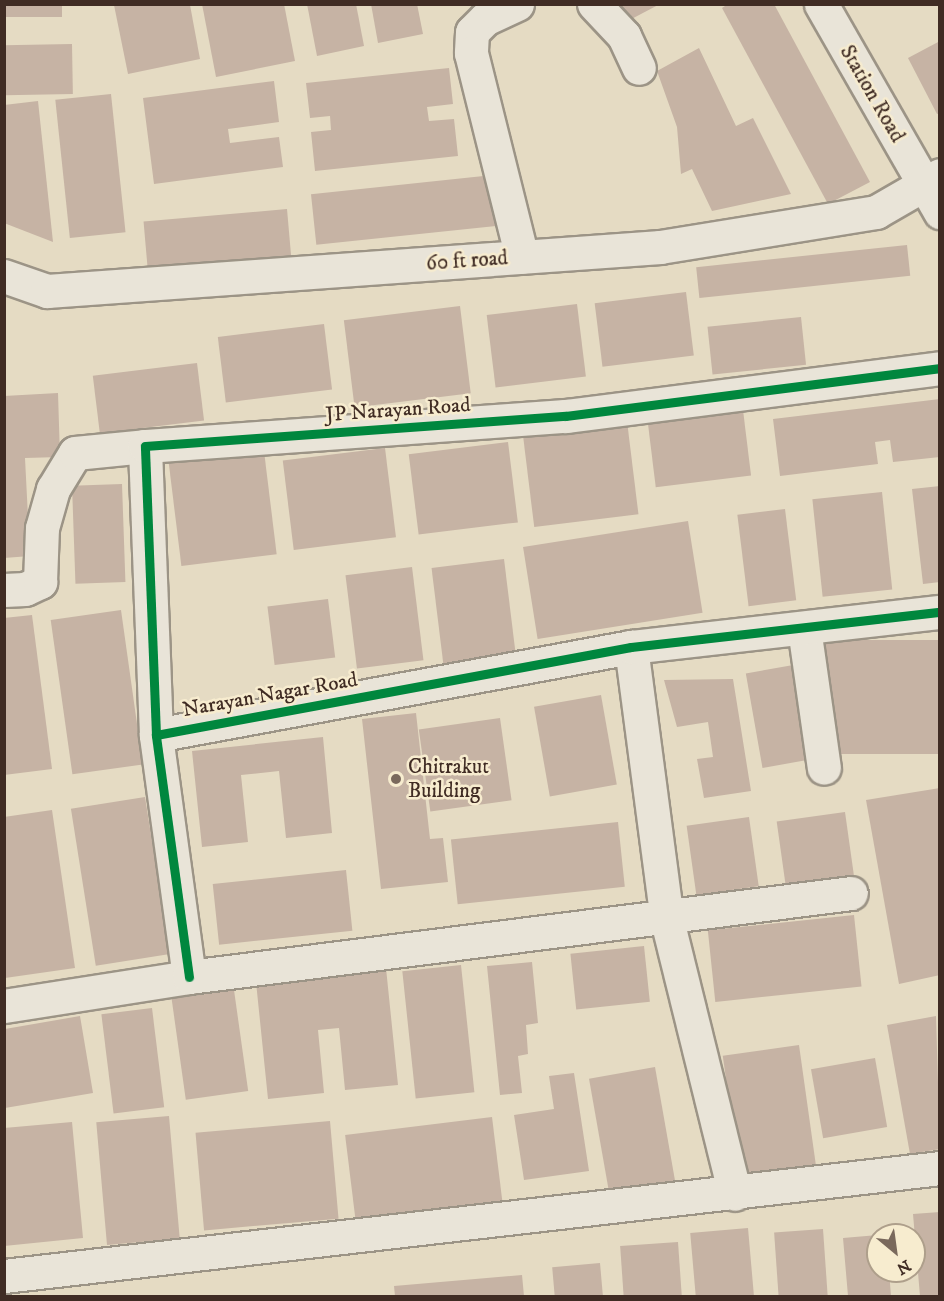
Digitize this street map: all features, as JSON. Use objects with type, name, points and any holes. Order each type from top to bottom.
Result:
[{"type":"street","points":[[517,4],[485,19],[472,32],[471,52],[522,257]]},
{"type":"street","points":[[594,4],[624,36],[639,68]]},
{"type":"street","name":"Station Road","points":[[821,4],[931,180],[939,212]]},
{"type":"street","name":"60 ft road","points":[[4,276],[47,291],[660,247],[876,212],[931,180]]},
{"type":"street","name":"JP Narayan Road","points":[[4,590],[25,589],[40,582],[42,528],[53,489],[75,453],[566,416],[939,368]]},
{"type":"street","points":[[145,446],[156,735]]},
{"type":"street","name":"Narayan Nagar Road","points":[[189,977],[156,735],[631,647],[939,612]]},
{"type":"street","points":[[804,628],[824,768]]},
{"type":"street","points":[[631,647],[667,920],[735,1194]]},
{"type":"street","points":[[4,1006],[189,977],[667,920],[851,893]]},
{"type":"street","points":[[4,1276],[735,1194],[939,1168]]},
{"type":"building","points":[[4,4],[62,4],[62,17],[4,17]]},
{"type":"building","points":[[202,4],[284,4],[295,61],[216,77]]},
{"type":"building","points":[[307,4],[356,4],[364,46],[317,56]]},
{"type":"building","points":[[371,4],[417,4],[423,34],[378,43]]},
{"type":"building","points":[[612,4],[660,4],[622,24]]},
{"type":"building","points":[[728,4],[774,4],[870,182],[828,204],[722,8]]},
{"type":"building","points":[[114,5],[190,5],[200,59],[128,74]]},
{"type":"building","points":[[940,41],[940,113],[937,114],[908,58]]},
{"type":"building","points":[[72,44],[73,94],[5,95],[4,45]]},
{"type":"building","points":[[699,48],[736,126],[753,118],[791,194],[712,211],[692,169],[681,174],[677,127],[657,71]]},
{"type":"building","points":[[449,68],[453,104],[427,107],[429,121],[454,119],[458,156],[315,171],[311,132],[331,130],[330,116],[310,118],[306,83]]},
{"type":"building","points":[[274,81],[279,122],[228,129],[230,143],[279,137],[283,167],[154,184],[143,98]]},
{"type":"building","points":[[111,94],[126,232],[70,238],[55,100]]},
{"type":"building","points":[[38,101],[53,242],[4,223],[4,105]]},
{"type":"building","points":[[493,175],[498,226],[316,245],[311,194]]},
{"type":"building","points":[[287,209],[292,262],[148,274],[144,222]]},
{"type":"building","points":[[907,245],[910,276],[699,298],[696,267]]},
{"type":"building","points":[[686,292],[694,356],[602,367],[595,303]]},
{"type":"building","points":[[577,304],[586,376],[496,388],[487,315]]},
{"type":"building","points":[[460,306],[471,393],[355,408],[344,320]]},
{"type":"building","points":[[801,317],[806,365],[713,375],[708,327]]},
{"type":"building","points":[[324,324],[332,390],[226,403],[218,337]]},
{"type":"building","points":[[197,363],[204,421],[100,433],[93,376]]},
{"type":"building","points":[[58,393],[60,457],[25,458],[30,556],[4,558],[4,396]]},
{"type":"building","points":[[940,399],[940,457],[893,462],[890,440],[875,442],[878,464],[780,476],[773,419]]},
{"type":"building","points":[[743,410],[751,476],[656,487],[648,422]]},
{"type":"building","points":[[627,421],[638,514],[534,527],[523,434]]},
{"type":"building","points":[[508,442],[518,522],[419,535],[409,454]]},
{"type":"building","points":[[385,448],[396,537],[294,550],[283,461]]},
{"type":"building","points":[[264,451],[277,554],[181,566],[169,463]]},
{"type":"building","points":[[122,484],[125,582],[75,584],[72,486]]},
{"type":"building","points":[[940,486],[940,582],[923,584],[912,489]]},
{"type":"building","points":[[882,492],[892,589],[823,597],[812,499]]},
{"type":"building","points":[[785,509],[796,600],[749,606],[737,515]]},
{"type":"building","points":[[688,521],[703,613],[538,639],[523,547]]},
{"type":"building","points":[[504,559],[516,657],[444,666],[432,568]]},
{"type":"building","points":[[412,567],[423,660],[357,668],[345,575]]},
{"type":"building","points":[[328,599],[335,658],[275,665],[267,606]]},
{"type":"building","points":[[121,610],[143,764],[72,774],[51,620]]},
{"type":"building","points":[[32,615],[52,769],[4,775],[4,618]]},
{"type":"building","points":[[812,640],[940,640],[940,754],[812,754]]},
{"type":"building","points":[[799,664],[816,759],[762,768],[746,673]]},
{"type":"building","points":[[733,679],[751,791],[704,798],[697,759],[713,757],[708,722],[677,727],[664,680]]},
{"type":"building","points":[[601,695],[617,785],[550,796],[534,707]]},
{"type":"building","name":"Chitrakut Building","points":[[416,713],[430,839],[443,838],[448,882],[381,889],[362,719]]},
{"type":"building","points":[[500,718],[512,800],[430,812],[419,729]]},
{"type":"building","points":[[323,737],[332,833],[286,838],[279,771],[241,775],[248,842],[202,847],[192,751]]},
{"type":"building","points":[[940,788],[940,975],[899,984],[866,800]]},
{"type":"building","points":[[145,797],[170,954],[96,966],[71,809]]},
{"type":"building","points":[[52,810],[75,968],[5,978],[4,817]]},
{"type":"building","points":[[845,812],[856,888],[787,898],[777,822]]},
{"type":"building","points":[[749,817],[759,886],[696,895],[687,826]]},
{"type":"building","points":[[618,822],[625,887],[458,904],[451,840]]},
{"type":"building","points":[[346,870],[352,931],[219,945],[213,884]]},
{"type":"building","points":[[854,915],[862,987],[715,1002],[708,930]]},
{"type":"building","points":[[644,946],[650,1002],[576,1009],[570,954]]},
{"type":"building","points":[[532,962],[538,1023],[526,1025],[528,1054],[518,1056],[522,1093],[500,1095],[487,966]]},
{"type":"building","points":[[461,965],[474,1092],[416,1098],[402,971]]},
{"type":"building","points":[[386,968],[398,1085],[345,1090],[339,1028],[318,1030],[324,1093],[268,1099],[256,982]]},
{"type":"building","points":[[234,990],[248,1091],[186,1100],[172,999]]},
{"type":"building","points":[[152,1008],[164,1107],[114,1113],[101,1014]]},
{"type":"building","points":[[80,1016],[93,1093],[5,1108],[5,1029]]},
{"type":"building","points":[[936,1016],[940,1149],[910,1154],[887,1025]]},
{"type":"building","points":[[799,1045],[816,1167],[740,1178],[723,1056]]},
{"type":"building","points":[[875,1058],[887,1127],[823,1138],[811,1069]]},
{"type":"building","points":[[655,1067],[676,1185],[610,1197],[589,1079]]},
{"type":"building","points":[[574,1073],[589,1171],[524,1180],[514,1115],[554,1109],[549,1076]]},
{"type":"building","points":[[169,1116],[180,1239],[107,1245],[96,1122]]},
{"type":"building","points":[[492,1117],[503,1206],[356,1224],[345,1135]]},
{"type":"building","points":[[330,1121],[339,1219],[204,1230],[196,1133]]},
{"type":"building","points":[[72,1122],[83,1238],[4,1246],[4,1128]]},
{"type":"building","points":[[940,1212],[940,1296],[920,1296],[919,1283],[926,1283],[926,1223],[914,1223],[913,1214]]},
{"type":"building","points":[[748,1228],[754,1296],[696,1296],[690,1233]]},
{"type":"building","points":[[823,1229],[828,1296],[779,1296],[774,1232]]},
{"type":"building","points":[[866,1236],[866,1283],[890,1283],[891,1296],[848,1296],[843,1238]]},
{"type":"building","points":[[678,1242],[682,1296],[624,1296],[620,1246]]},
{"type":"building","points":[[600,1263],[603,1296],[555,1296],[552,1267]]},
{"type":"building","points":[[522,1275],[524,1296],[395,1296],[394,1286]]},
{"type":"cycle path","points":[[156,735],[145,446],[566,416],[940,368]]},
{"type":"cycle path","points":[[189,977],[156,735],[631,647],[940,612]]},
{"type":"place","name":"Chitrakut Building","points":[[396,779]]}]
